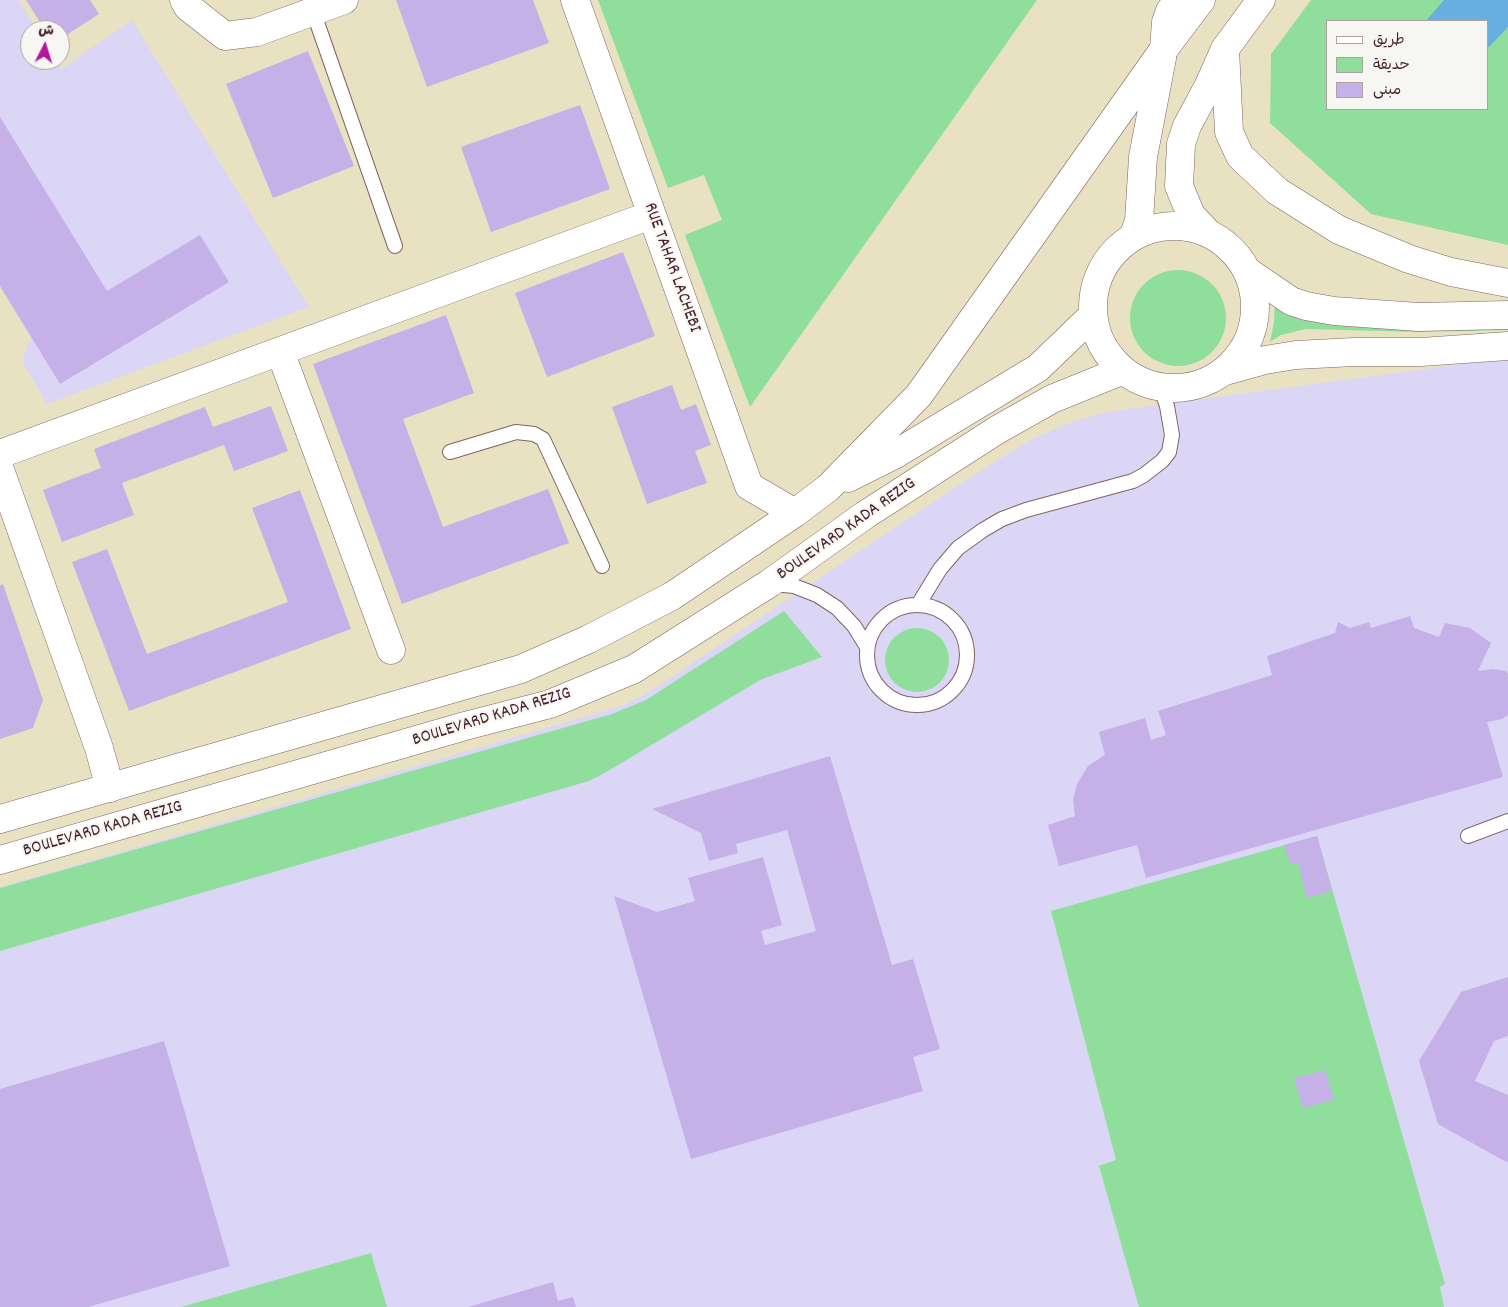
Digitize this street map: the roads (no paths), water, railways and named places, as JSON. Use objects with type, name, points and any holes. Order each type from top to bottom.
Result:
[{"type":"main road","points":[[184,0],[188,7],[225,36],[258,32],[344,0]]},
{"type":"main road","name":"RUE TAHAR LACHEBI","points":[[576,0],[651,215],[750,486],[795,513]]},
{"type":"main road","points":[[1134,235],[1139,220],[1143,157],[1164,49],[1166,22],[1170,11],[1178,0]]},
{"type":"main road","points":[[0,819],[521,669],[589,639],[672,596],[795,513],[828,488],[919,395],[1164,49],[1201,0]]},
{"type":"main road","points":[[1208,233],[1191,214],[1179,186],[1182,144],[1187,126],[1209,85],[1225,49],[1261,0]]},
{"type":"main road","points":[[1225,49],[1229,132],[1240,156],[1276,191],[1339,230],[1409,259],[1451,272],[1508,283]]},
{"type":"main road","points":[[0,454],[651,215]]},
{"type":"main road","points":[[1171,225],[1208,233],[1224,243],[1237,255],[1247,271],[1256,307],[1254,325],[1248,343],[1238,358],[1225,371],[1201,385],[1173,390],[1145,385],[1121,371],[1101,347],[1091,317],[1108,256],[1134,235],[1158,226],[1171,225]]},
{"type":"main road","points":[[1247,271],[1291,301],[1334,311],[1418,317],[1508,315]]},
{"type":"main road","name":"BOULEVARD KADA REZIG","points":[[828,488],[894,455],[1038,368],[1091,317]]},
{"type":"main road","points":[[1225,371],[1265,360],[1296,355],[1354,352],[1421,352],[1508,346]]},
{"type":"main road","points":[[280,351],[391,650]]},
{"type":"main road","name":"BOULEVARD KADA REZIG","points":[[0,860],[466,726],[550,704],[634,669],[770,583],[865,515],[997,430],[1052,399],[1121,371]]},
{"type":"main road","points":[[0,470],[99,748],[110,788]]},
{"type":"lane","points":[[313,11],[395,246]]},
{"type":"lane","points":[[918,605],[940,569],[958,548],[983,530],[1002,519],[1026,510],[1133,481],[1144,476],[1162,461],[1169,452],[1172,434],[1167,406],[1161,388]]},
{"type":"lane","points":[[450,452],[516,432],[534,434],[543,439],[602,566]]},
{"type":"lane","points":[[770,583],[794,586],[824,599],[837,608],[854,626],[867,647]]},
{"type":"lane","points":[[918,605],[935,608],[950,616],[958,625],[967,645],[967,663],[962,679],[951,693],[936,702],[921,706],[906,705],[892,699],[880,690],[871,677],[867,662],[867,647],[873,630],[885,616],[900,608],[918,605]]},
{"type":"lane","points":[[1468,836],[1508,821]]},
{"type":"water","points":[[1444,0],[1508,0],[1508,27],[1488,47],[1488,20],[1427,20]]}]
